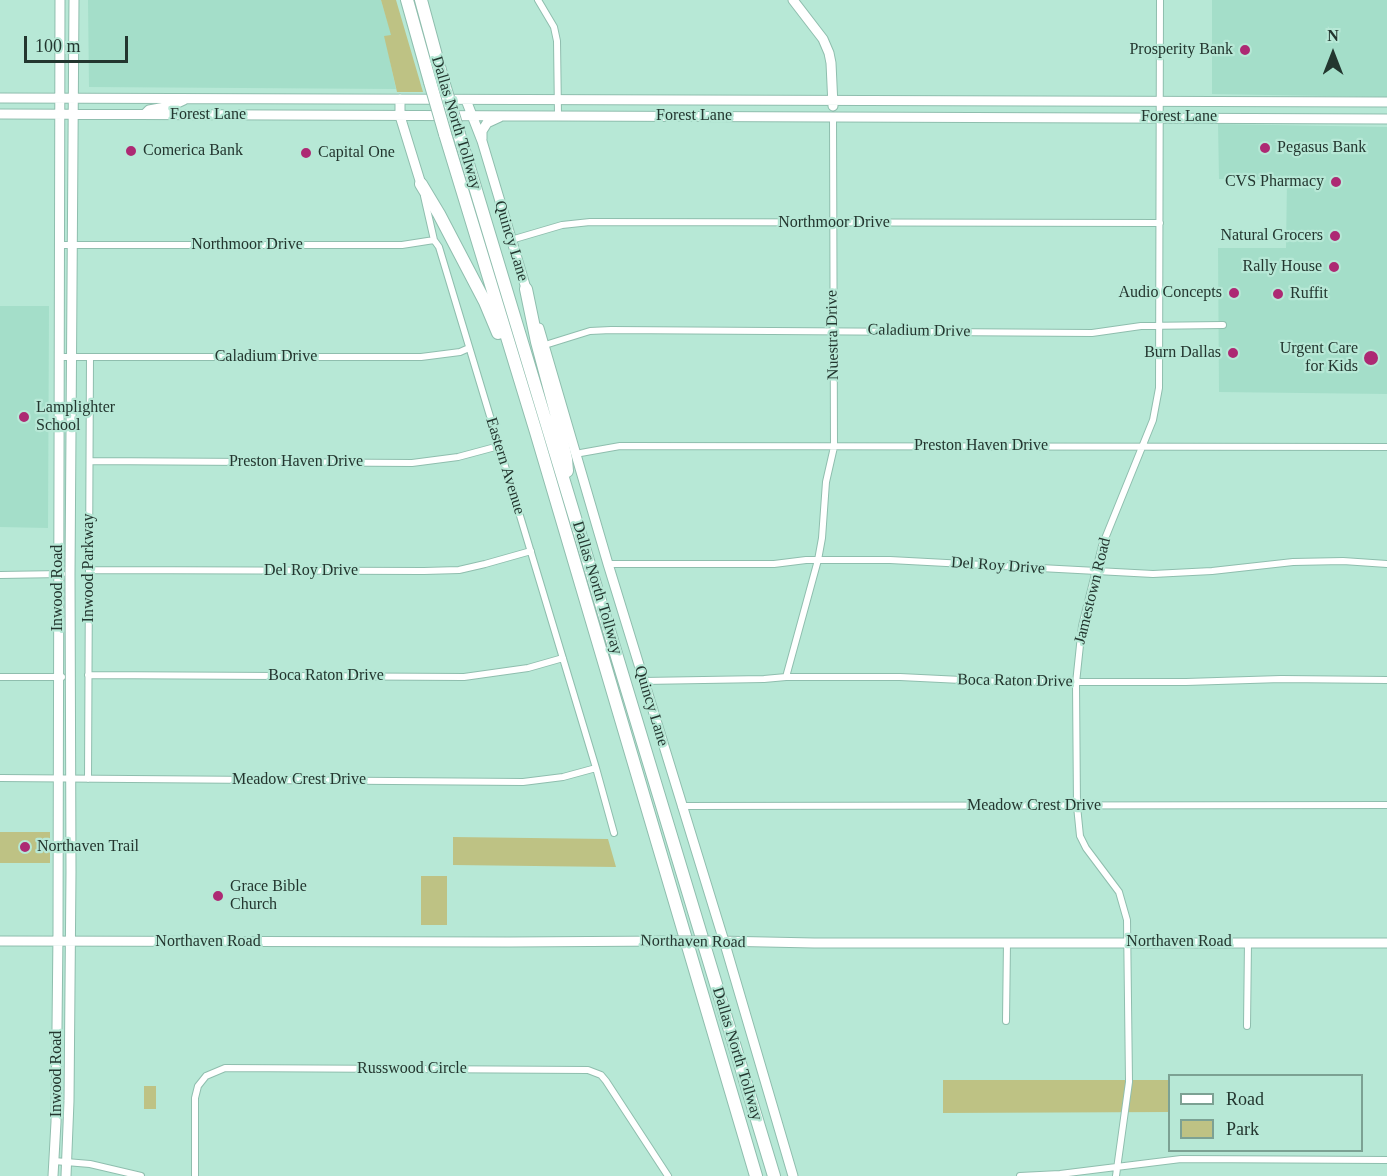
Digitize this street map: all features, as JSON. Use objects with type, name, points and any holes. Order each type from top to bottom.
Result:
[{"type":"highway","name":"Dallas North Tollway","points":[[407,0],[756,1176]]},
{"type":"highway","name":"Dallas North Tollway","points":[[421,0],[443,81],[774,1176]]},
{"type":"highway","points":[[421,183],[485,302],[517,372]]},
{"type":"highway","points":[[526,289],[566,459],[567,490]]},
{"type":"main road","name":"Nuestra Drive","points":[[793,0],[826,45],[831,63],[833,117]]},
{"type":"main road","points":[[60,5],[74,5]]},
{"type":"main road","name":"Inwood Road","points":[[52,1176],[58,941],[60,5]]},
{"type":"main road","name":"Inwood Road","points":[[66,1176],[71,941],[70,574],[74,5]]},
{"type":"main road","name":"Forest Lane","points":[[0,98],[1387,102]]},
{"type":"main road","points":[[144,115],[148,110],[171,106],[186,99]]},
{"type":"main road","points":[[222,99],[222,115]]},
{"type":"main road","name":"Eastern Avenue","points":[[400,99],[400,116],[421,183]]},
{"type":"main road","name":"Quincy Lane","points":[[466,100],[482,141],[544,345],[793,1176]]},
{"type":"main road","points":[[654,100],[654,116]]},
{"type":"main road","points":[[742,101],[742,116]]},
{"type":"main road","points":[[1014,101],[1015,117]]},
{"type":"main road","points":[[1234,102],[1234,117]]},
{"type":"main road","points":[[1355,102],[1355,118]]},
{"type":"main road","name":"Forest Lane","points":[[0,114],[1387,118]]},
{"type":"main road","points":[[482,141],[482,131],[487,123],[502,116]]},
{"type":"main road","points":[[59,484],[71,484]]},
{"type":"main road","name":"Northaven Road","points":[[0,941],[1387,942]]},
{"type":"street","points":[[538,0],[554,27],[557,41],[558,115]]},
{"type":"street","name":"Jamestown Road","points":[[1116,1176],[1129,1082],[1127,942],[1124,906],[1113,882],[1086,848],[1080,836],[1077,806],[1076,683],[1082,627],[1095,573],[1112,520],[1157,407],[1160,325],[1160,0]]},
{"type":"street","name":"Nuestra Drive","points":[[786,677],[818,560],[826,482],[834,447],[833,117]]},
{"type":"street","name":"Eastern Avenue","points":[[421,183],[434,240],[439,247],[470,348],[614,833]]},
{"type":"street","name":"Northmoor Drive","points":[[511,240],[562,225],[590,222],[1160,223]]},
{"type":"street","name":"Northmoor Drive","points":[[60,245],[402,245],[434,240]]},
{"type":"street","name":"Caladium Drive","points":[[544,345],[590,332],[611,330],[1092,333],[1141,326],[1222,325]]},
{"type":"street","name":"Caladium Drive","points":[[61,357],[421,357],[460,352],[470,348]]},
{"type":"street","name":"Inwood Parkway","points":[[88,779],[90,357]]},
{"type":"street","name":"Preston Haven Drive","points":[[90,461],[412,463],[458,457],[499,446]]},
{"type":"street","name":"Preston Haven Drive","points":[[575,454],[620,446],[1387,447]]},
{"type":"street","name":"Del Roy Drive","points":[[89,570],[424,572],[459,570],[531,551]]},
{"type":"street","name":"Del Roy Drive","points":[[608,564],[774,564],[806,560],[890,560],[1095,573],[1175,574],[1301,562],[1387,564]]},
{"type":"street","points":[[0,574],[70,574]]},
{"type":"street","name":"Boca Raton Drive","points":[[88,675],[464,677],[528,668],[563,658]]},
{"type":"street","points":[[0,677],[70,677]]},
{"type":"street","name":"Boca Raton Drive","points":[[644,681],[786,677],[900,677],[1076,683],[1281,679],[1387,680]]},
{"type":"street","name":"Meadow Crest Drive","points":[[0,778],[523,782],[563,777],[596,768]]},
{"type":"street","name":"Meadow Crest Drive","points":[[681,806],[1387,805]]},
{"type":"street","points":[[1006,1021],[1007,942]]},
{"type":"street","points":[[1247,1026],[1248,942]]},
{"type":"street","name":"Russwood Circle","points":[[195,1176],[195,1098],[198,1086],[206,1076],[225,1068],[588,1070],[601,1075],[606,1081],[668,1176]]},
{"type":"street","points":[[1020,1176],[1060,1174],[1181,1159],[1387,1160]]},
{"type":"street","points":[[54,1161],[90,1164],[141,1176]]},
{"type":"street","points":[[793,1176],[801,1176]]},
{"type":"shaded area","points":[[88,0],[381,0],[392,36],[385,37],[396,89],[89,87]]},
{"type":"shaded area","points":[[1212,0],[1387,0],[1387,97],[1212,94]]},
{"type":"shaded area","points":[[1218,124],[1387,127],[1387,394],[1219,392],[1218,248],[1286,248],[1287,180],[1219,179]]},
{"type":"shaded area","name":"Lamplighter School","points":[[0,306],[49,306],[48,528],[0,527]]},
{"type":"green space","points":[[381,0],[396,0],[423,92],[397,92],[384,36],[391,35]]},
{"type":"green space","name":"Northaven Trail","points":[[0,832],[50,832],[50,863],[0,863]]},
{"type":"green space","points":[[453,837],[608,839],[616,867],[453,865]]},
{"type":"green space","points":[[421,876],[447,876],[447,925],[421,925]]},
{"type":"green space","points":[[943,1080],[1168,1080],[1168,1112],[943,1113]]},
{"type":"green space","points":[[144,1086],[156,1086],[156,1109],[144,1109]]},
{"type":"place","name":"Prosperity Bank","points":[[1245,50]]},
{"type":"place","name":"Pegasus Bank","points":[[1265,148]]},
{"type":"place","name":"Comerica Bank","points":[[131,151]]},
{"type":"place","name":"Capital One","points":[[306,153]]},
{"type":"place","name":"CVS Pharmacy","points":[[1336,182]]},
{"type":"place","name":"Natural Grocers","points":[[1335,236]]},
{"type":"place","name":"Rally House","points":[[1334,267]]},
{"type":"place","name":"Audio Concepts","points":[[1234,293]]},
{"type":"place","name":"Ruffit","points":[[1278,294]]},
{"type":"place","name":"Burn Dallas","points":[[1233,353]]},
{"type":"place","name":"Urgent Care for Kids","points":[[1371,358]]},
{"type":"place","name":"Lamplighter School","points":[[24,417]]},
{"type":"place","name":"Northaven Trail","points":[[25,847]]},
{"type":"place","name":"Grace Bible Church","points":[[218,896]]}]
